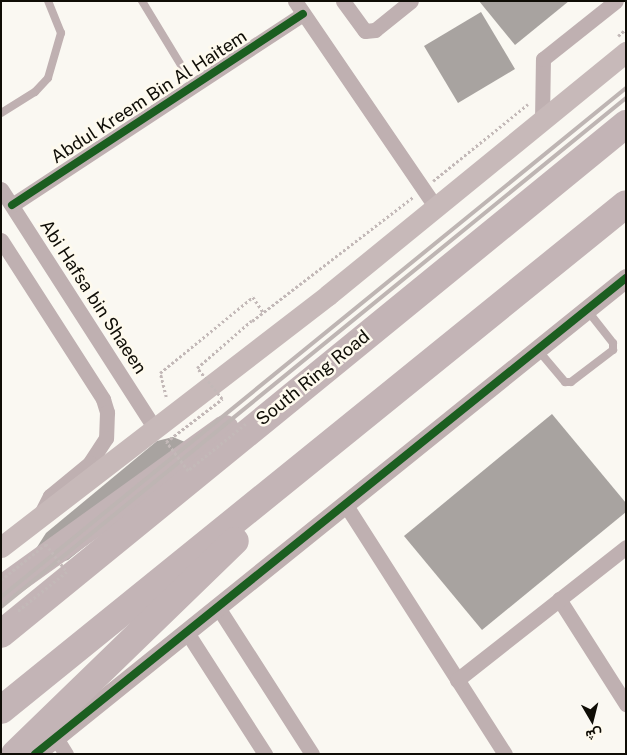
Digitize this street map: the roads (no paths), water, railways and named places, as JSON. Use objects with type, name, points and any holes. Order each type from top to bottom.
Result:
[{"type":"highway","name":"South Ring Road","points":[[9,623],[626,124]]},
{"type":"highway","points":[[1,710],[626,204]]},
{"type":"highway","points":[[1,590],[393,313]]},
{"type":"highway","points":[[14,754],[368,412]]},
{"type":"main road","points":[[1,547],[153,426],[328,295],[429,196],[535,112],[626,52]]},
{"type":"street","points":[[295,1],[429,196]]},
{"type":"street","points":[[343,1],[365,31],[375,30],[411,1]]},
{"type":"street","points":[[535,112],[543,59],[616,1]]},
{"type":"street","name":"Abdul Kreem Bin Al Haitem","points":[[12,205],[303,14]]},
{"type":"street","name":"Abi Hafsa bin Shaeen","points":[[1,189],[153,426]]},
{"type":"street","points":[[1,240],[103,399],[107,412],[106,438],[90,463],[50,496],[41,514]]},
{"type":"street","points":[[36,754],[347,507],[626,278]]},
{"type":"street","points":[[347,507],[505,754]]},
{"type":"street","points":[[457,680],[626,547]]},
{"type":"street","points":[[559,599],[626,704]]},
{"type":"street","points":[[220,609],[312,754]]},
{"type":"street","points":[[188,634],[265,754]]},
{"type":"street","points":[[56,738],[66,754]]},
{"type":"lane","points":[[1,113],[35,92],[48,78],[61,33],[48,1]]},
{"type":"lane","points":[[142,1],[193,85]]},
{"type":"lane","points":[[538,350],[565,382],[571,382],[613,350],[613,343],[587,310]]},
{"type":"railway","points":[[1,597],[626,88]]},
{"type":"railway","points":[[1,607],[626,98]]}]
